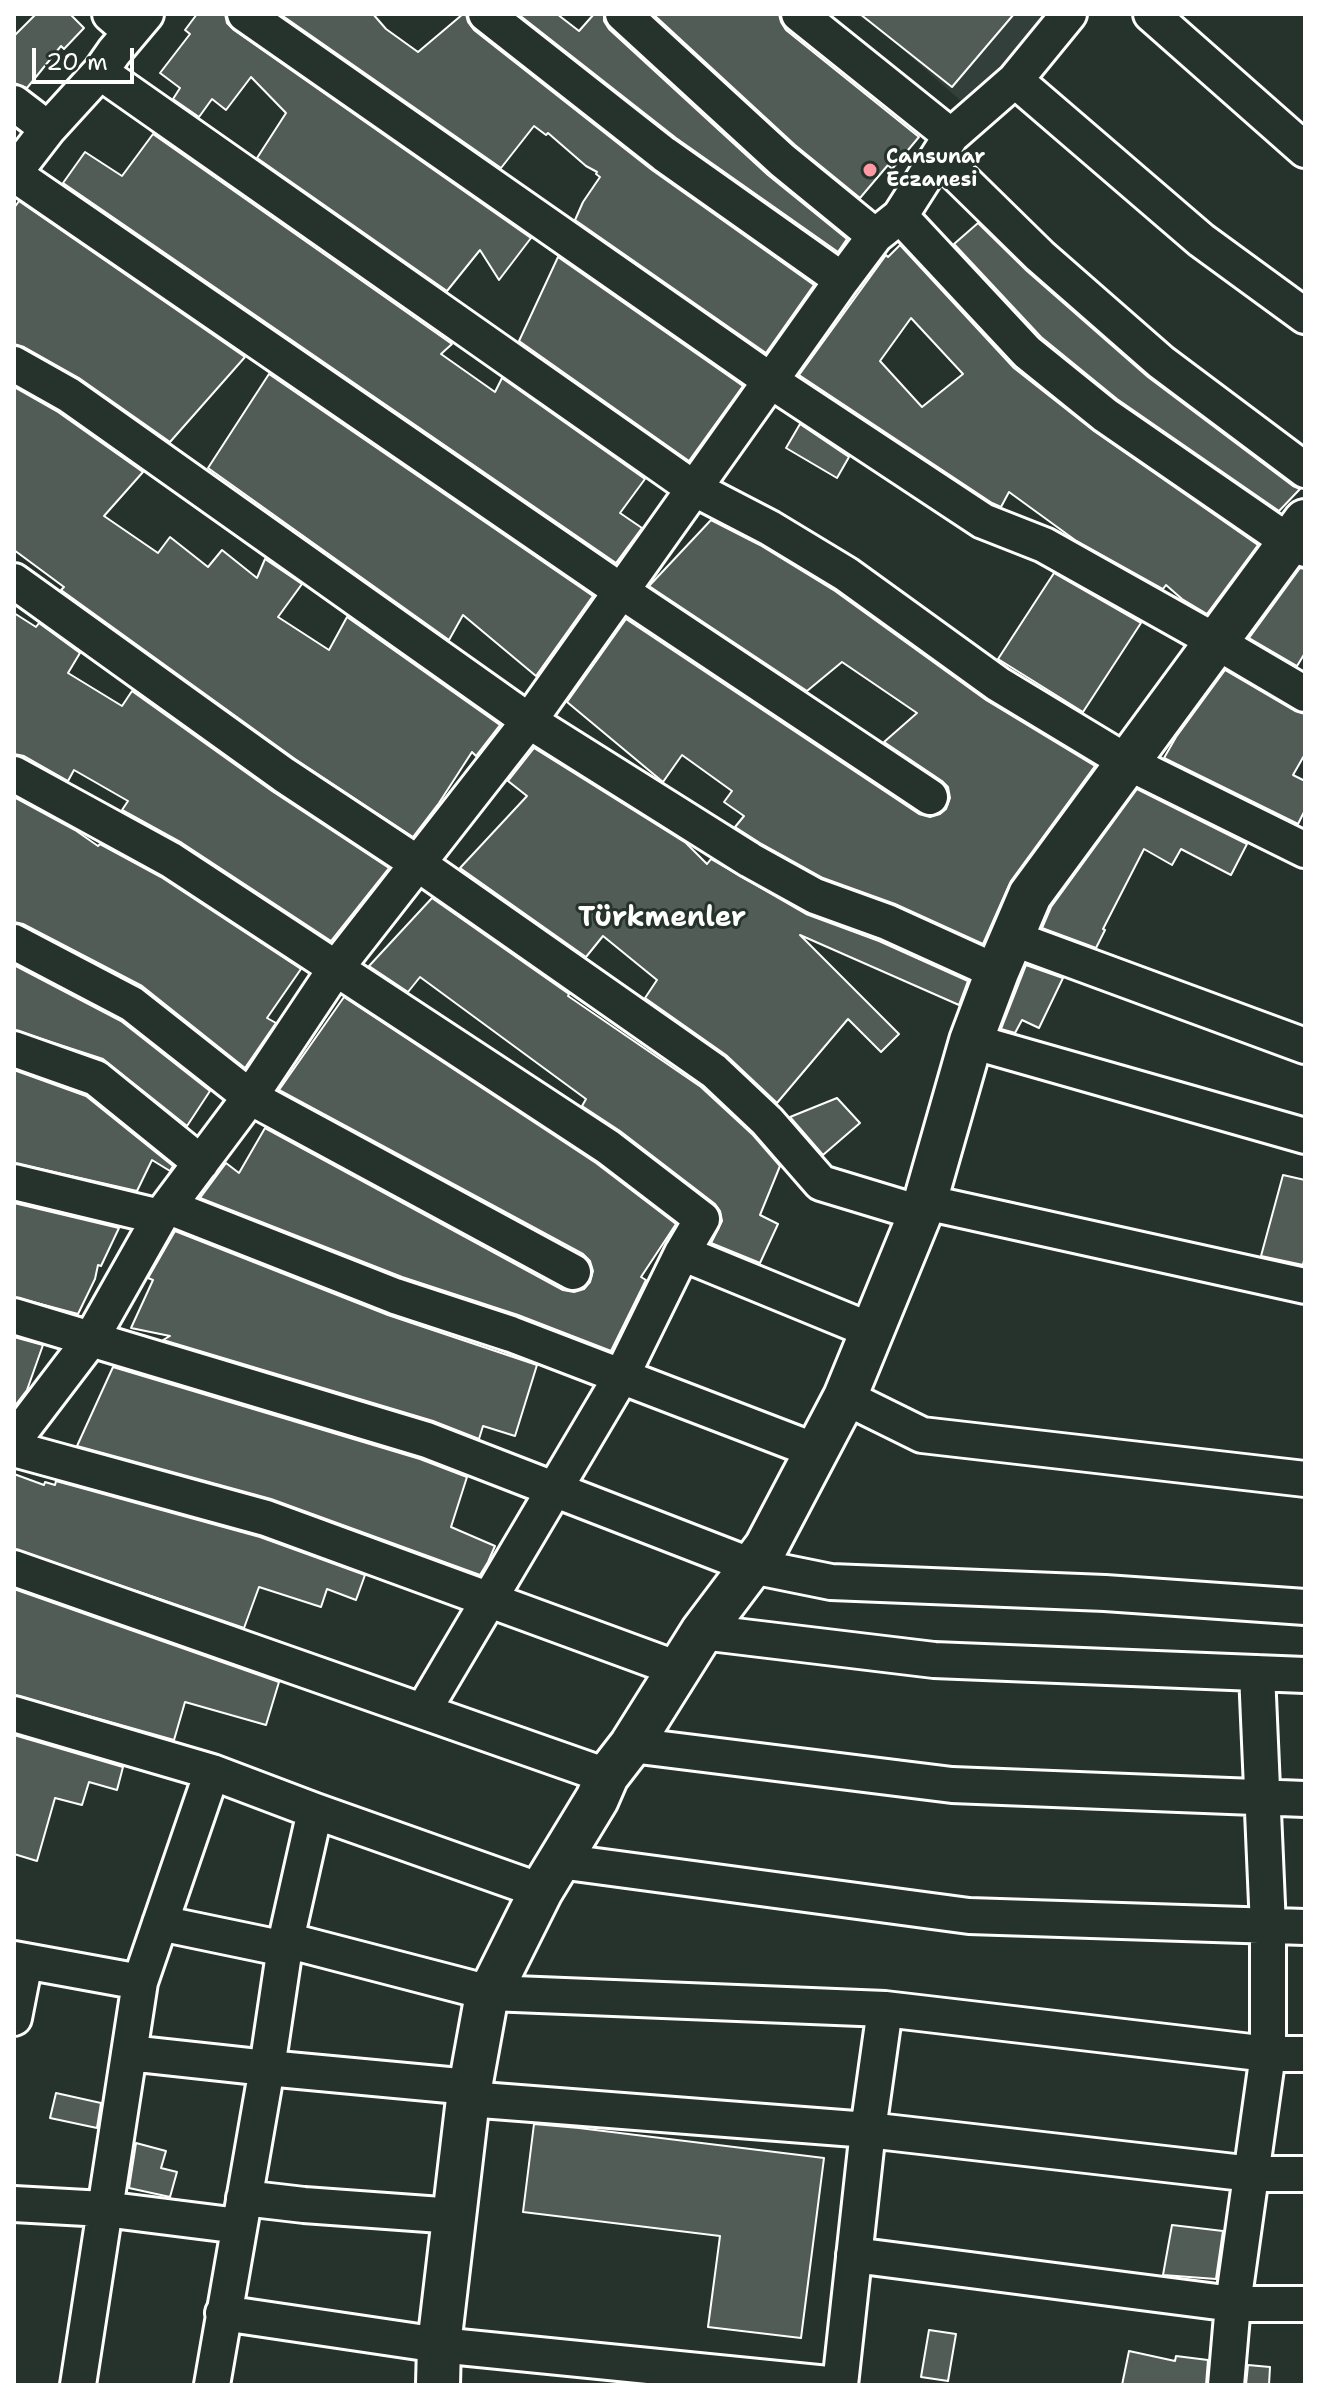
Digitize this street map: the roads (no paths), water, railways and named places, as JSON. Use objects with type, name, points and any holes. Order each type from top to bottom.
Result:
[{"type":"street","points":[[245,14],[771,381],[983,521],[1044,545],[1305,694]]},
{"type":"street","points":[[486,14],[664,154],[842,280]]},
{"type":"street","points":[[439,2365],[469,2093],[485,2005],[490,1993],[550,1876],[619,1761],[702,1632],[766,1547],[845,1397],[922,1208],[971,1041],[1030,895],[1215,641],[1300,537],[1105,415],[1027,352],[887,226],[782,160],[623,14]]},
{"type":"street","points":[[799,14],[945,146],[1040,256],[1161,362],[1305,470]]},
{"type":"street","points":[[14,1440],[91,1339],[164,1212],[250,1097],[336,968],[529,721],[842,280],[887,226],[945,146],[1015,80],[1069,14]]},
{"type":"street","points":[[1151,14],[1305,150]]},
{"type":"street","points":[[129,20],[100,72],[48,129],[14,173],[621,591],[930,797]]},
{"type":"street","points":[[100,72],[693,488],[770,528],[846,574],[998,684],[1127,762],[1305,850]]},
{"type":"street","points":[[1015,80],[1201,240],[1305,316]]},
{"type":"street","points":[[14,103],[48,129]]},
{"type":"street","points":[[14,364],[69,395],[529,721],[750,860],[815,896],[887,922],[1305,1046]]},
{"type":"street","points":[[14,581],[284,775],[417,863],[714,1071],[767,1121],[821,1183],[922,1208],[1305,1286]]},
{"type":"street","points":[[14,774],[171,860],[608,1147],[702,1219],[621,1377],[423,1711]]},
{"type":"street","points":[[14,942],[132,1004],[250,1097],[573,1272]]},
{"type":"street","points":[[971,1041],[1305,1136]]},
{"type":"street","points":[[14,1049],[96,1078],[201,1163]]},
{"type":"street","points":[[14,1182],[164,1212],[395,1296],[511,1334],[816,1451]]},
{"type":"street","points":[[682,1253],[872,1331]]},
{"type":"street","points":[[14,1316],[427,1440],[752,1566],[831,1582],[1105,1593],[1305,1607]]},
{"type":"street","points":[[845,1397],[922,1435],[1305,1479]]},
{"type":"street","points":[[14,1449],[266,1518],[678,1669]]},
{"type":"street","points":[[14,1568],[423,1711],[619,1761],[952,1785],[1305,1799]]},
{"type":"street","points":[[702,1632],[934,1660],[1305,1675]]},
{"type":"street","points":[[1226,2385],[1233,2304],[1268,2054],[1268,1927],[1257,1673]]},
{"type":"street","points":[[14,1714],[212,1772],[315,1811],[550,1876],[969,1916],[1305,1927]]},
{"type":"street","points":[[78,2385],[140,1982],[212,1772]]},
{"type":"street","points":[[212,2385],[286,1944],[315,1811]]},
{"type":"street","points":[[160,1923],[286,1944],[490,1993],[885,2009],[1268,2054],[1305,2054]]},
{"type":"street","points":[[14,2018],[19,1960],[140,1982]]},
{"type":"street","points":[[223,2313],[439,2365],[839,2385],[885,2009]]},
{"type":"street","points":[[129,2053],[469,2093],[868,2130],[1252,2174],[1305,2174]]},
{"type":"street","points":[[14,2204],[241,2212],[304,2205],[455,2216]]},
{"type":"street","points":[[854,2255],[1233,2304],[1305,2304]]},
{"type":"place","name":"Cansunar Eczanesi","points":[[870,170]]},
{"type":"district","name":"Türkmenler","points":[[662,919]]}]
